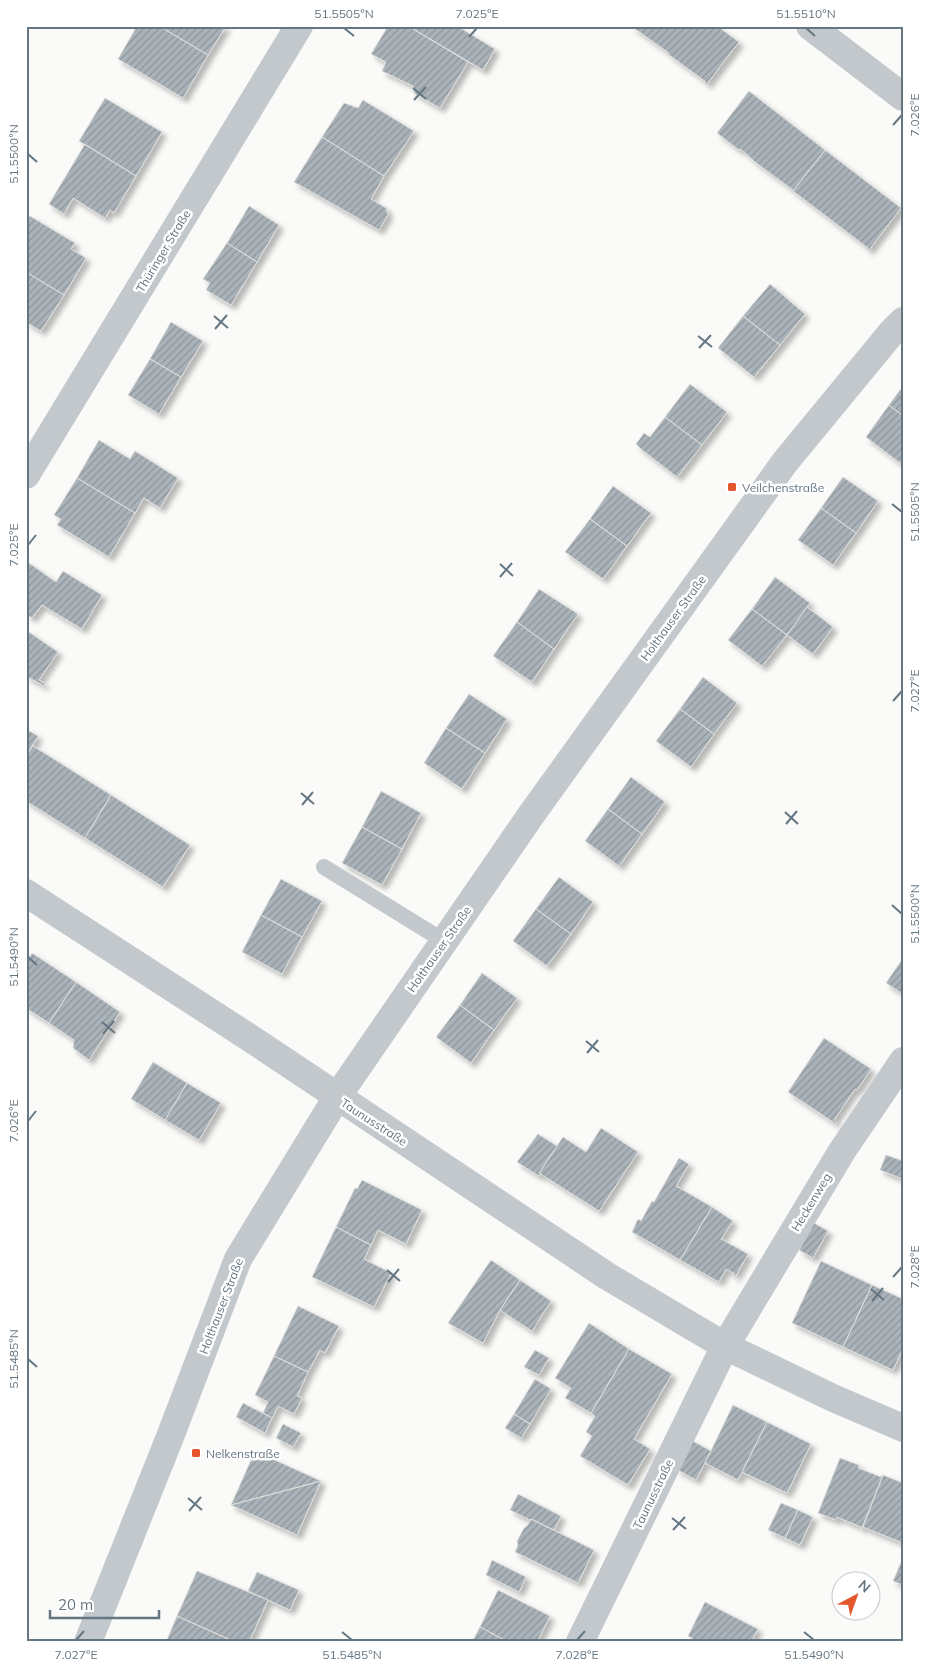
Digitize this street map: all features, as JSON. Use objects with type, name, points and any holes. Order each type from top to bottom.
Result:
[{"type":"street","name":"Thüringer Straße","points":[[26,475],[299,26]]},
{"type":"street","points":[[810,26],[903,97]]},
{"type":"street","name":"Holthauser Straße","points":[[88,1642],[170,1437],[238,1259],[337,1097],[531,815],[785,462],[903,321]]},
{"type":"street","name":"Taunusstraße","points":[[26,893],[236,1029],[607,1276],[725,1346],[833,1398],[903,1428]]},
{"type":"street","name":"Heckenweg","points":[[725,1346],[842,1151],[903,1061]]},
{"type":"street","name":"Taunusstraße","points":[[580,1642],[725,1346]]},
{"type":"lane","points":[[324,867],[444,941]]},
{"type":"building","points":[[137,26],[159,26],[208,55],[183,98],[118,59]]},
{"type":"building","points":[[159,26],[226,26],[208,55]]},
{"type":"building","points":[[388,26],[408,26],[468,62],[440,108],[414,93],[413,86],[382,71],[386,62],[371,54]]},
{"type":"building","points":[[408,26],[457,26],[495,49],[483,70]]},
{"type":"building","points":[[631,26],[717,26],[739,42],[706,85],[706,82]]},
{"type":"building","points":[[749,91],[825,150],[793,191],[741,149],[739,150],[717,133]]},
{"type":"building","points":[[105,98],[162,132],[136,176],[79,141]]},
{"type":"building","points":[[363,100],[414,131],[384,176],[322,137],[344,103],[358,108]]},
{"type":"building","points":[[322,137],[384,176],[371,199],[386,208],[388,215],[379,230],[294,182]]},
{"type":"building","points":[[85,144],[136,176],[114,213],[110,210],[105,218],[73,198],[64,214],[49,204]]},
{"type":"building","points":[[825,150],[901,208],[869,250],[793,191]]},
{"type":"building","points":[[249,206],[279,225],[257,262],[227,243]]},
{"type":"building","points":[[30,216],[75,243],[71,249],[86,258],[64,295],[26,272],[26,223]]},
{"type":"building","points":[[227,243],[257,262],[231,305],[206,290],[210,283],[203,279]]},
{"type":"building","points":[[26,272],[64,295],[41,331],[26,322]]},
{"type":"building","points":[[770,284],[805,314],[780,345],[743,316]]},
{"type":"building","points":[[743,316],[780,345],[754,377],[718,348]]},
{"type":"building","points":[[171,322],[203,341],[181,377],[150,359]]},
{"type":"building","points":[[150,359],[181,377],[159,414],[128,395]]},
{"type":"building","points":[[690,384],[727,412],[702,445],[665,417]]},
{"type":"building","points":[[903,386],[903,416],[889,405]]},
{"type":"building","points":[[889,405],[903,416],[903,459],[900,463],[866,437]]},
{"type":"building","points":[[665,417],[702,445],[677,477],[636,444],[644,433],[650,437]]},
{"type":"building","points":[[99,440],[130,459],[135,451],[178,478],[160,508],[144,498],[135,513],[77,478]]},
{"type":"building","points":[[843,477],[878,501],[856,533],[821,508]]},
{"type":"building","points":[[77,478],[135,513],[109,557],[57,525],[61,519],[54,515]]},
{"type":"building","points":[[613,486],[651,513],[627,546],[590,519]]},
{"type":"building","points":[[821,508],[856,533],[833,565],[798,540]]},
{"type":"building","points":[[590,519],[627,546],[603,579],[565,552]]},
{"type":"building","points":[[26,561],[56,582],[63,571],[102,595],[82,629],[42,605],[32,618],[26,614]]},
{"type":"building","points":[[775,577],[810,603],[787,635],[752,609]]},
{"type":"building","points":[[539,589],[578,614],[554,649],[517,622]]},
{"type":"building","points":[[807,607],[833,627],[813,654],[787,635]]},
{"type":"building","points":[[752,609],[787,635],[762,666],[728,640]]},
{"type":"building","points":[[517,622],[554,649],[532,682],[493,656]]},
{"type":"building","points":[[26,630],[58,652],[39,680],[45,684],[44,686],[26,676]]},
{"type":"building","points":[[703,677],[737,703],[714,734],[680,709]]},
{"type":"building","points":[[469,694],[507,719],[485,753],[446,728]]},
{"type":"building","points":[[680,709],[714,734],[691,767],[656,741]]},
{"type":"building","points":[[446,728],[485,753],[462,789],[424,763]]},
{"type":"building","points":[[26,729],[38,736],[26,756]]},
{"type":"building","points":[[33,746],[111,795],[85,838],[26,801],[26,756]]},
{"type":"building","points":[[631,777],[665,802],[642,834],[608,809]]},
{"type":"building","points":[[381,791],[421,813],[402,849],[362,827]]},
{"type":"building","points":[[111,795],[190,845],[163,887],[85,838]]},
{"type":"building","points":[[608,809],[642,834],[619,866],[585,841]]},
{"type":"building","points":[[362,827],[402,849],[382,885],[342,863]]},
{"type":"building","points":[[559,877],[593,902],[571,934],[536,909]]},
{"type":"building","points":[[281,879],[322,901],[302,937],[261,915]]},
{"type":"building","points":[[536,909],[571,934],[547,966],[513,941]]},
{"type":"building","points":[[261,915],[302,937],[282,974],[242,952]]},
{"type":"building","points":[[32,953],[76,982],[49,1023],[26,1008],[26,962]]},
{"type":"building","points":[[903,958],[903,994],[886,983]]},
{"type":"building","points":[[482,973],[517,998],[494,1030],[460,1005]]},
{"type":"building","points":[[76,982],[120,1012],[89,1060],[73,1048],[74,1040],[49,1023]]},
{"type":"building","points":[[460,1005],[494,1030],[471,1063],[436,1037]]},
{"type":"building","points":[[824,1038],[871,1069],[834,1120],[836,1124],[788,1092]]},
{"type":"building","points":[[153,1062],[187,1083],[165,1120],[131,1099]]},
{"type":"building","points":[[187,1083],[221,1103],[199,1140],[165,1120]]},
{"type":"building","points":[[601,1128],[638,1152],[599,1211],[539,1173],[563,1137],[586,1152]]},
{"type":"building","points":[[538,1134],[557,1146],[539,1173],[541,1174],[539,1176],[517,1162]]},
{"type":"building","points":[[886,1155],[903,1161],[903,1179],[880,1170]]},
{"type":"building","points":[[679,1158],[689,1164],[676,1186],[712,1207],[680,1260],[632,1232],[638,1219],[641,1221],[652,1201],[654,1202]]},
{"type":"building","points":[[362,1180],[422,1210],[406,1244],[378,1230],[371,1245],[336,1227],[355,1188],[357,1189]]},
{"type":"building","points":[[712,1207],[733,1221],[721,1239],[748,1254],[734,1279],[735,1274],[726,1269],[719,1282],[680,1260]]},
{"type":"building","points":[[814,1223],[828,1231],[813,1258],[799,1250]]},
{"type":"building","points":[[336,1227],[371,1245],[364,1259],[391,1273],[374,1307],[312,1277]]},
{"type":"building","points":[[491,1260],[520,1280],[500,1310],[483,1343],[448,1323]]},
{"type":"building","points":[[821,1261],[872,1285],[843,1347],[792,1323]]},
{"type":"building","points":[[520,1280],[551,1301],[532,1331],[500,1310]]},
{"type":"building","points":[[872,1285],[903,1299],[903,1348],[893,1370],[843,1347]]},
{"type":"building","points":[[298,1306],[339,1326],[325,1353],[320,1350],[308,1372],[274,1356]]},
{"type":"building","points":[[589,1323],[629,1349],[591,1413],[565,1398],[571,1388],[555,1378]]},
{"type":"building","points":[[629,1349],[672,1374],[634,1439],[650,1449],[628,1485],[580,1456],[592,1436],[586,1432],[595,1416],[591,1413]]},
{"type":"building","points":[[535,1350],[549,1358],[539,1375],[524,1367]]},
{"type":"building","points":[[274,1356],[308,1372],[297,1396],[302,1398],[294,1414],[278,1406],[272,1418],[263,1413],[268,1402],[255,1395]]},
{"type":"building","points":[[535,1379],[551,1389],[530,1424],[514,1414]]},
{"type":"building","points":[[243,1403],[272,1418],[265,1433],[236,1417]]},
{"type":"building","points":[[733,1405],[767,1422],[738,1480],[705,1463]]},
{"type":"building","points":[[514,1414],[530,1424],[521,1438],[505,1428]]},
{"type":"building","points":[[767,1422],[811,1444],[787,1493],[742,1472]]},
{"type":"building","points":[[283,1424],[301,1433],[293,1447],[276,1438]]},
{"type":"building","points":[[691,1440],[711,1451],[696,1480],[676,1469]]},
{"type":"building","points":[[255,1451],[321,1481],[231,1505]]},
{"type":"building","points":[[840,1458],[859,1465],[858,1468],[881,1477],[883,1475],[861,1530],[861,1527],[837,1517],[836,1520],[818,1513]]},
{"type":"building","points":[[883,1475],[903,1483],[903,1543],[863,1527]]},
{"type":"building","points":[[321,1481],[297,1535],[231,1505]]},
{"type":"building","points":[[518,1494],[561,1516],[554,1530],[510,1510]]},
{"type":"building","points":[[781,1503],[798,1510],[785,1538],[768,1530]]},
{"type":"building","points":[[798,1510],[813,1517],[800,1545],[785,1538]]},
{"type":"building","points":[[531,1519],[594,1550],[578,1583],[515,1552],[518,1545],[517,1541]]},
{"type":"building","points":[[903,1558],[903,1585],[893,1581]]},
{"type":"building","points":[[492,1560],[526,1577],[519,1592],[486,1575]]},
{"type":"building","points":[[197,1571],[268,1600],[249,1642],[235,1642],[177,1616]]},
{"type":"building","points":[[257,1572],[299,1590],[290,1610],[248,1591]]},
{"type":"building","points":[[498,1590],[550,1616],[537,1642],[508,1642],[480,1627]]},
{"type":"building","points":[[705,1602],[758,1629],[751,1642],[698,1642],[688,1636]]},
{"type":"building","points":[[177,1616],[235,1642],[166,1642]]},
{"type":"building","points":[[480,1627],[508,1642],[472,1642]]},
{"type":"place","name":"Veilchenstraße","points":[[732,487]]},
{"type":"place","name":"Nelkenstraße","points":[[196,1453]]}]
